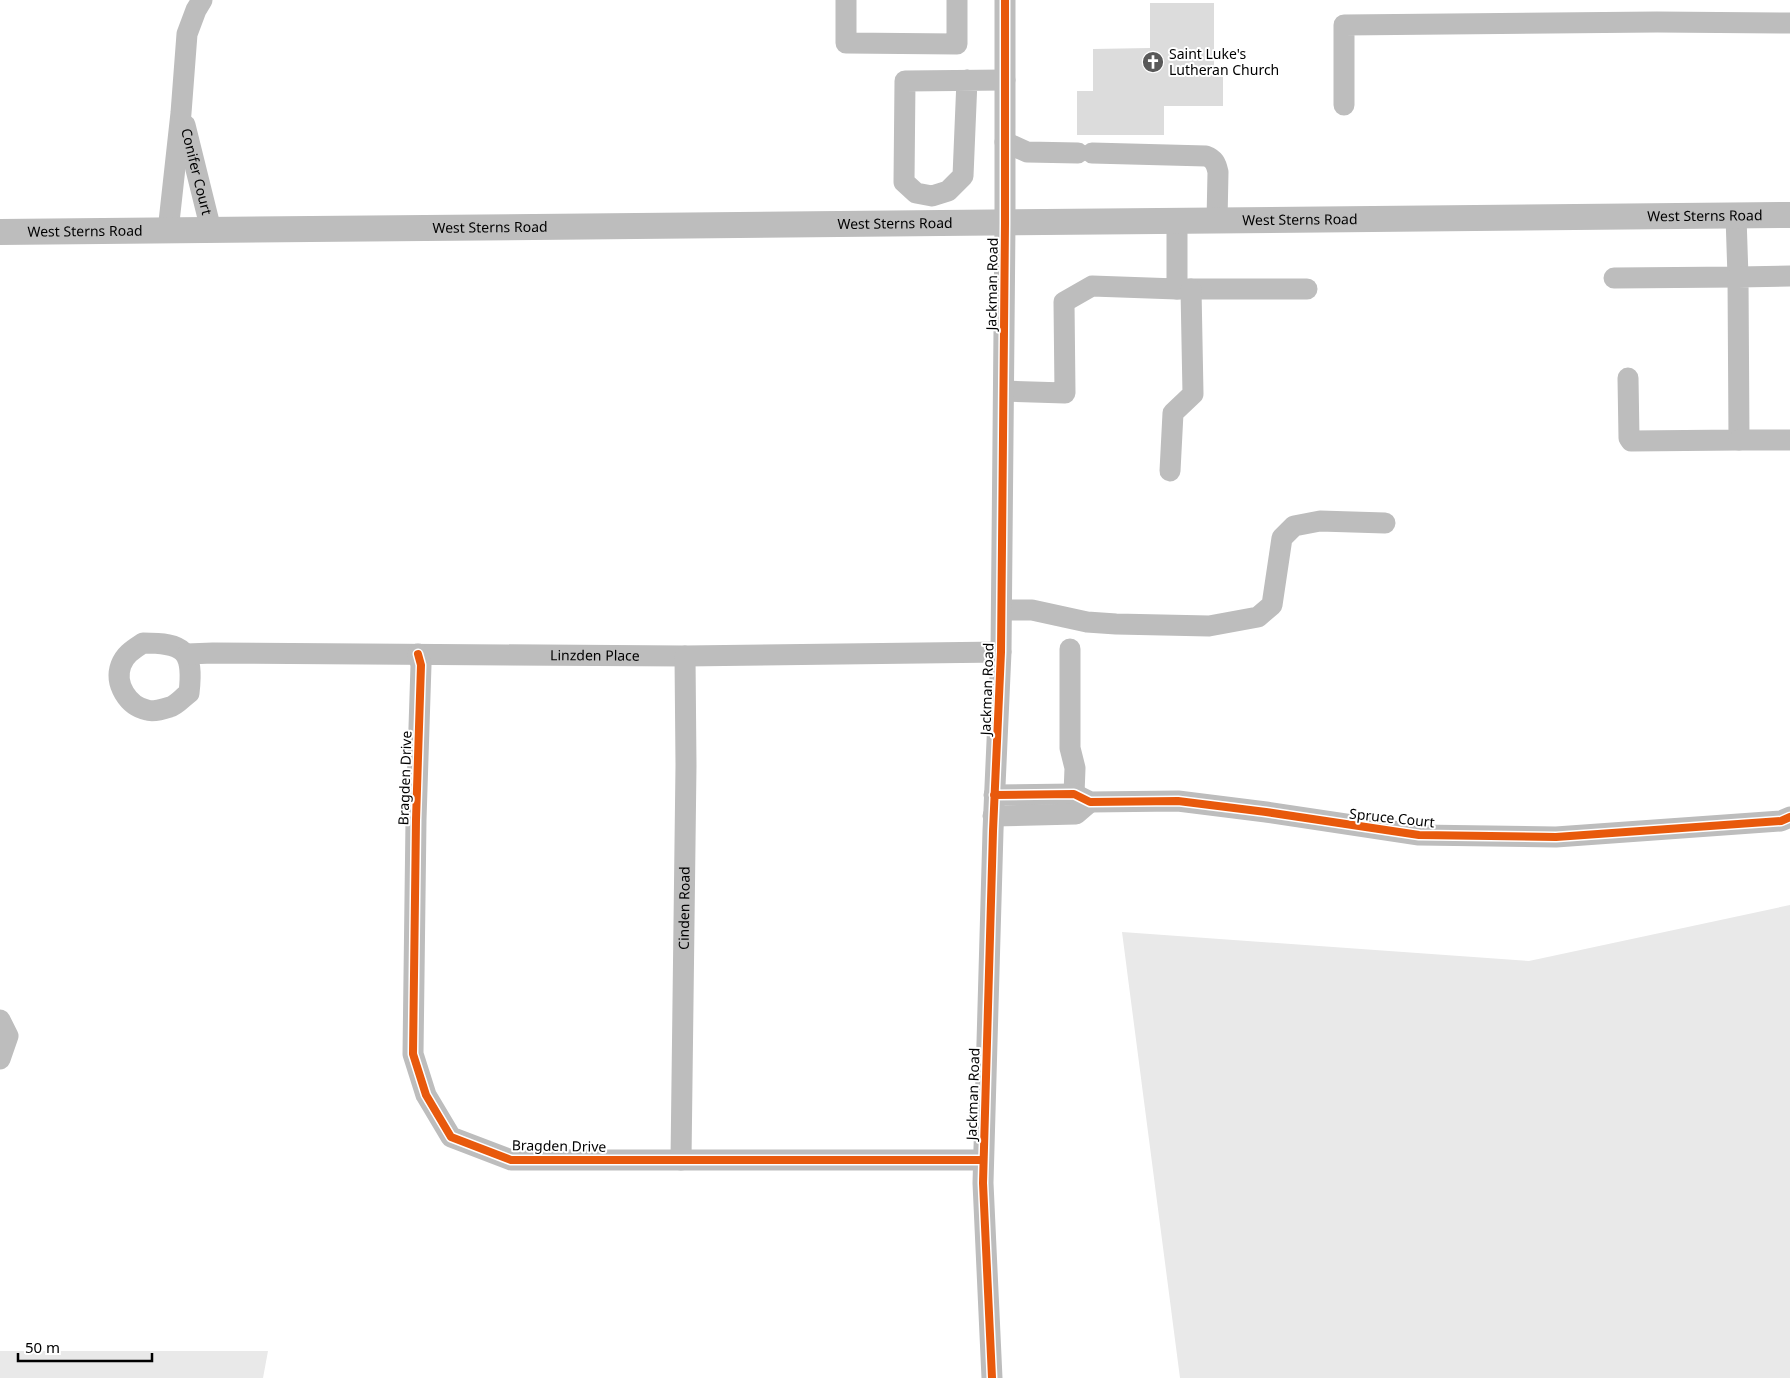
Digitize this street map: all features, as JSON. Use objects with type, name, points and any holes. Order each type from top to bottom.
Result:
[{"type":"main road","name":"West Sterns Road","points":[[0,232],[1005,224],[1790,215]]},
{"type":"street","name":"Conifer Court","points":[[168,231],[181,113],[186,34],[202,0]]},
{"type":"street","points":[[846,0],[846,43],[957,44],[956,0]]},
{"type":"street","name":"Jackman Road","points":[[992,1378],[983,1160],[994,805],[1002,652],[1005,0]]},
{"type":"street","points":[[1344,105],[1344,25],[1657,22],[1790,23]]},
{"type":"street","points":[[967,80],[964,176],[948,191],[932,196],[916,194],[904,182],[906,81],[967,80],[1005,80]]},
{"type":"street","name":"Conifer Court","points":[[181,113],[212,230]]},
{"type":"street","points":[[1005,142],[1027,152],[1206,156],[1212,158],[1218,172],[1217,221]]},
{"type":"street","points":[[1736,216],[1739,440]]},
{"type":"street","points":[[1170,471],[1173,413],[1193,394],[1177,222]]},
{"type":"street","points":[[1614,278],[1790,276]]},
{"type":"street","points":[[1004,391],[1065,393],[1064,302],[1092,286],[1184,289],[1307,289]]},
{"type":"street","points":[[1628,378],[1629,438],[1631,441],[1790,440]]},
{"type":"street","points":[[1002,610],[1032,610],[1087,622],[1125,625],[1209,626],[1258,617],[1272,605],[1282,538],[1294,526],[1320,521],[1385,523]]},
{"type":"street","points":[[1070,649],[1070,748],[1082,798]]},
{"type":"street","name":"Linzden Place","points":[[187,654],[685,656],[1002,652]]},
{"type":"street","name":"Bragden Drive","points":[[418,654],[421,665],[416,820],[413,1054],[426,1095],[451,1137],[511,1160],[983,1160]]},
{"type":"street","name":"Cinden Road","points":[[681,1160],[686,766],[685,656]]},
{"type":"street","name":"Spruce Court","points":[[994,805],[1076,814],[1082,798],[1178,801],[1419,835],[1556,837],[1781,821],[1790,817]]},
{"type":"street","points":[[0,1020],[8,1036],[0,1059]]},
{"type":"shaded area","points":[[1790,905],[1790,1378],[1180,1378],[1122,932],[1529,961]]},
{"type":"shaded area","points":[[0,1351],[268,1351],[263,1378],[0,1378]]},
{"type":"building","name":"Saint Luke's Lutheran Church","points":[[1150,3],[1214,3],[1214,76],[1223,76],[1223,106],[1164,106],[1164,135],[1077,135],[1077,91],[1093,91],[1093,49],[1150,48]]},
{"type":"cycle path","points":[[992,1378],[983,1183],[993,831],[1001,652],[1005,0]]},
{"type":"cycle path","points":[[418,654],[421,665],[416,820],[413,1054],[426,1095],[451,1137],[511,1160],[983,1160]]},
{"type":"cycle path","points":[[994,795],[1074,794],[1090,802],[1178,801],[1419,835],[1556,837],[1781,821],[1790,817]]},
{"type":"place","name":"Saint Luke's Lutheran Church","points":[[1153,62]]}]
